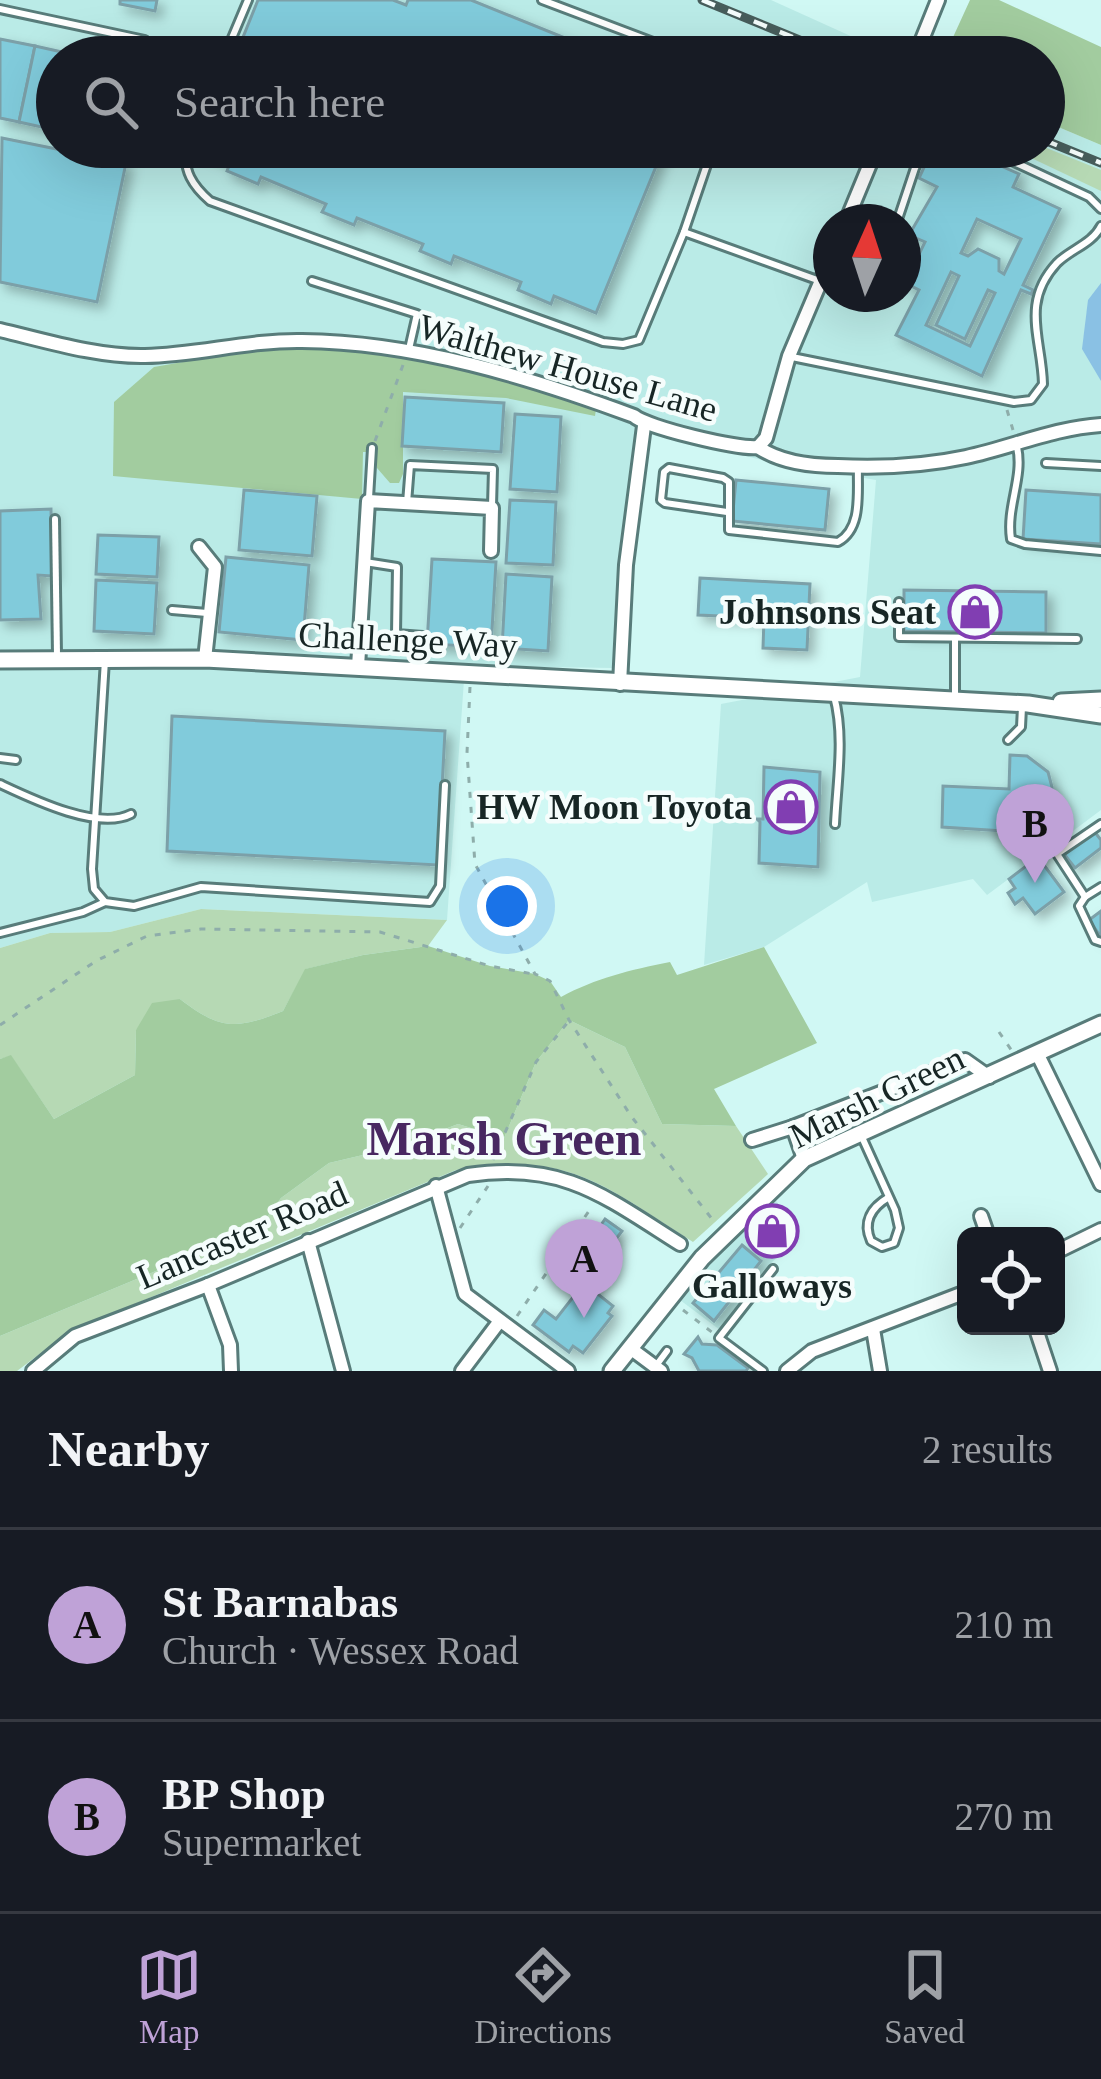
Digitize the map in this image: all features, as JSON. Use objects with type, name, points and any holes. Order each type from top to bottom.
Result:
[{"type":"street","points":[[923,36],[938,0]]},
{"type":"street","points":[[854,204],[869,168]]},
{"type":"street","points":[[758,447],[766,438],[789,356],[813,298]]},
{"type":"street","name":"Walthew House Lane","points":[[0,330],[146,356],[300,340],[408,352],[532,382],[634,416],[644,426],[669,428],[745,449],[758,447],[796,462],[912,466],[1101,424]]},
{"type":"street","points":[[620,684],[626,565],[644,426]]},
{"type":"street","points":[[358,668],[368,501],[492,508],[491,551]]},
{"type":"street","points":[[199,547],[215,567],[205,659]]},
{"type":"street","name":"Challenge Way","points":[[0,660],[205,659],[1025,704],[1101,715]]},
{"type":"street","name":"Challenge Way","points":[[1025,704],[1101,700]]},
{"type":"street","name":"Marsh Green","points":[[612,1371],[702,1258],[804,1159],[1101,1024]]},
{"type":"street","points":[[1038,1054],[1094,1152],[1101,1184]]},
{"type":"street","points":[[752,1140],[965,1060],[989,1077]]},
{"type":"street","points":[[793,1127],[804,1159]]},
{"type":"street","name":"Lancaster Road","points":[[43,1369],[75,1336],[208,1285],[436,1186],[493,1171],[530,1172],[591,1188],[680,1244]]},
{"type":"street","points":[[436,1186],[465,1294],[568,1371]]},
{"type":"street","points":[[981,1216],[985,1227]]},
{"type":"street","points":[[1065,1248],[1101,1230]]},
{"type":"street","points":[[308,1241],[343,1371]]},
{"type":"street","points":[[208,1285],[230,1345],[231,1371]]},
{"type":"street","points":[[787,1371],[812,1351],[957,1296]]},
{"type":"street","points":[[462,1371],[504,1325]]},
{"type":"street","points":[[873,1329],[880,1371]]},
{"type":"street","points":[[1038,1335],[1050,1371]]},
{"type":"street","points":[[630,1348],[658,1369]]},
{"type":"lane","points":[[233,36],[248,0]]},
{"type":"lane","points":[[542,0],[637,36]]},
{"type":"lane","points":[[0,9],[126,36]]},
{"type":"lane","points":[[187,168],[194,187],[210,201],[603,342],[623,344],[639,340],[705,168]]},
{"type":"lane","points":[[903,204],[915,168]]},
{"type":"lane","points":[[1027,168],[1090,197],[1101,209]]},
{"type":"lane","points":[[789,356],[1023,403],[1040,390],[1043,376],[1034,328],[1041,290],[1054,266],[1093,238],[1101,226]]},
{"type":"lane","points":[[684,232],[813,278]]},
{"type":"lane","points":[[312,281],[417,314],[408,352]]},
{"type":"lane","points":[[1016,443],[1021,470],[1012,496],[1011,539],[1101,551]]},
{"type":"lane","points":[[368,501],[372,448]]},
{"type":"lane","points":[[1046,463],[1101,466]]},
{"type":"lane","points":[[407,503],[410,465],[494,469],[492,508]]},
{"type":"lane","points":[[727,512],[665,503],[664,472],[669,468],[723,478],[730,490],[726,526],[736,532],[838,542],[854,525],[858,467]]},
{"type":"lane","points":[[55,519],[57,658]]},
{"type":"lane","points":[[364,562],[398,567],[396,634],[423,636]]},
{"type":"lane","points":[[899,602],[899,638],[1077,639]]},
{"type":"lane","points":[[172,610],[210,613]]},
{"type":"lane","points":[[955,638],[955,700]]},
{"type":"lane","points":[[105,902],[94,889],[93,816],[106,657]]},
{"type":"lane","points":[[833,693],[842,740],[836,760],[835,824]]},
{"type":"lane","points":[[1008,740],[1021,728],[1025,704]]},
{"type":"lane","points":[[0,758],[16,760]]},
{"type":"lane","points":[[0,784],[69,812],[113,819],[131,814]]},
{"type":"lane","points":[[0,933],[105,902],[134,906],[201,887],[430,902],[440,886],[445,785]]},
{"type":"lane","points":[[1085,897],[1057,854],[1101,824]]},
{"type":"lane","points":[[1101,887],[1079,906],[1095,940],[1101,942]]},
{"type":"lane","points":[[861,1135],[890,1197],[899,1228],[894,1243],[882,1246],[868,1235],[868,1221],[875,1207],[890,1197]]},
{"type":"lane","points":[[763,1371],[719,1338],[772,1269]]},
{"type":"lane","points":[[658,1369],[667,1351]]},
{"type":"path","points":[[372,448],[408,352]]},
{"type":"path","points":[[1006,401],[1016,443]]},
{"type":"path","points":[[471,673],[467,753],[475,864],[535,974]]},
{"type":"path","points":[[0,1025],[96,961],[147,935],[201,928],[380,932],[490,966],[535,974],[550,981],[569,1020],[631,1117],[724,1234]]},
{"type":"path","points":[[448,1244],[493,1171],[536,1062],[569,1020]]},
{"type":"path","points":[[999,1032],[1010,1044],[1017,1064]]},
{"type":"path","points":[[504,1325],[601,1194]]},
{"type":"path","points":[[669,1300],[719,1338]]},
{"type":"shaded area","points":[[0,0],[771,0],[851,36],[36,36],[36,168],[1065,168],[1065,130],[1101,145],[1101,810],[987,895],[973,879],[872,902],[867,882],[764,947],[704,965],[721,704],[860,677],[876,480],[770,462],[640,430],[618,563],[613,668],[465,666],[447,920],[201,909],[110,932],[50,933],[0,948]]},
{"type":"shaded area","points":[[1101,283],[1101,381],[1082,349],[1088,300]]},
{"type":"shaded area","points":[[775,1199],[800,1239],[773,1261],[720,1330],[680,1300],[739,1228]]},
{"type":"green space","points":[[970,0],[999,0],[1101,47],[1101,145],[1065,130],[1065,36],[954,36]]},
{"type":"green space","points":[[1065,155],[1101,170],[1101,191],[1052,168],[1065,168]]},
{"type":"green space","points":[[269,347],[353,352],[435,365],[556,396],[596,409],[595,416],[506,398],[403,392],[403,474],[399,483],[390,483],[377,468],[376,452],[363,452],[362,499],[113,476],[114,402],[154,367]]},
{"type":"green space","points":[[201,909],[447,920],[428,946],[306,969],[283,1011],[253,1022],[218,1021],[180,999],[136,1030],[135,1075],[54,1119],[11,1056],[0,1059],[0,948],[50,933],[110,932]]},
{"type":"green space","points":[[428,946],[490,966],[535,974],[550,981],[561,997],[627,972],[670,962],[677,975],[764,947],[817,1043],[714,1089],[736,1126],[662,1124],[625,1047],[569,1020],[536,1062],[504,1138],[458,1124],[401,1146],[329,1163],[281,1198],[259,1228],[0,1336],[0,1059],[11,1055],[54,1119],[135,1075],[136,1030],[152,1003],[180,999],[218,1021],[253,1022],[283,1011],[305,969]]},
{"type":"green space","points":[[569,1020],[625,1047],[662,1124],[736,1126],[768,1174],[693,1242],[583,1177],[528,1165],[456,1170],[70,1331],[17,1371],[0,1371],[0,1336],[259,1228],[281,1198],[329,1163],[401,1146],[458,1124],[504,1138],[536,1062]]},
{"type":"building","points":[[120,0],[157,0],[155,11],[120,4]]},
{"type":"building","points":[[258,0],[393,0],[406,5],[408,0],[471,0],[560,36],[243,36]]},
{"type":"building","points":[[0,39],[35,46],[19,122],[0,118]]},
{"type":"building","points":[[35,46],[36,126],[19,122]]},
{"type":"building","points":[[2,138],[36,145],[36,168],[125,168],[97,302],[0,282]]},
{"type":"building","points":[[655,168],[596,313],[554,296],[551,304],[518,290],[521,282],[454,256],[451,264],[420,251],[423,244],[357,218],[354,225],[322,212],[326,204],[261,177],[258,184],[227,171]]},
{"type":"building","points":[[924,168],[1005,168],[1019,174],[1013,187],[1060,209],[1023,285],[1033,290],[1031,294],[1021,290],[982,376],[896,335],[908,312],[921,312],[925,242],[921,240],[921,214],[937,187],[919,178]],"holes":[[[977,219],[1021,239],[1004,274],[999,271],[999,259],[978,249],[968,256],[961,253]],[[951,272],[959,276],[936,325],[965,339],[988,290],[995,293],[970,346],[926,325]]]},
{"type":"building","points":[[405,397],[504,403],[501,452],[402,446]]},
{"type":"building","points":[[515,414],[561,417],[557,492],[510,489]]},
{"type":"building","points":[[736,480],[829,489],[825,530],[732,521]]},
{"type":"building","points":[[244,490],[317,496],[312,556],[239,550]]},
{"type":"building","points":[[1026,490],[1101,495],[1101,544],[1023,539]]},
{"type":"building","points":[[510,500],[556,502],[553,565],[506,563]]},
{"type":"building","points":[[51,509],[52,576],[38,575],[41,619],[0,620],[0,511]]},
{"type":"building","points":[[98,535],[159,537],[157,577],[96,574]]},
{"type":"building","points":[[226,557],[309,565],[303,640],[219,632]]},
{"type":"building","points":[[432,559],[496,562],[491,647],[427,644]]},
{"type":"building","points":[[506,574],[552,577],[548,651],[502,648]]},
{"type":"building","points":[[700,578],[810,584],[807,650],[763,648],[764,618],[698,615]]},
{"type":"building","points":[[96,580],[157,583],[154,634],[94,631]]},
{"type":"building","name":"Johnsons Seat","points":[[904,590],[1046,592],[1046,633],[904,631]]},
{"type":"building","points":[[172,716],[445,731],[438,865],[167,851]]},
{"type":"building","points":[[1010,755],[1027,756],[1048,772],[1052,834],[942,827],[943,786],[1009,789]]},
{"type":"building","name":"HW Moon Toyota","points":[[764,767],[820,772],[818,867],[759,863],[757,819],[763,819]]},
{"type":"building","points":[[1094,831],[1101,848],[1075,868],[1064,854]]},
{"type":"building","points":[[1038,857],[1064,892],[1035,914],[1023,898],[1015,904],[1008,893],[1015,888],[1009,879]]},
{"type":"building","points":[[1101,911],[1101,937],[1089,920]]},
{"type":"building","points":[[775,1216],[787,1231],[761,1251],[749,1236]]},
{"type":"building","points":[[605,1219],[622,1231],[611,1246],[594,1235]]},
{"type":"building","points":[[742,1245],[761,1261],[714,1321],[693,1303]]},
{"type":"building","points":[[584,1283],[613,1306],[608,1313],[612,1316],[583,1353],[573,1346],[569,1352],[533,1325],[544,1310],[556,1319]]},
{"type":"building","points":[[698,1337],[702,1344],[717,1345],[748,1368],[699,1371],[684,1354]]},
{"type":"railway","points":[[702,0],[790,36]]},
{"type":"railway","points":[[1065,148],[1101,163]]},
{"type":"place","name":"Johnsons Seat","points":[[975,612]]},
{"type":"place","name":"HW Moon Toyota","points":[[791,807]]},
{"type":"place","name":"BP Shop","points":[[1035,883]]},
{"type":"place","name":"Galloways","points":[[772,1231]]},
{"type":"place","name":"St Barnabas","points":[[584,1318]]},
{"type":"district","name":"Marsh Green","points":[[504,1138]]}]
